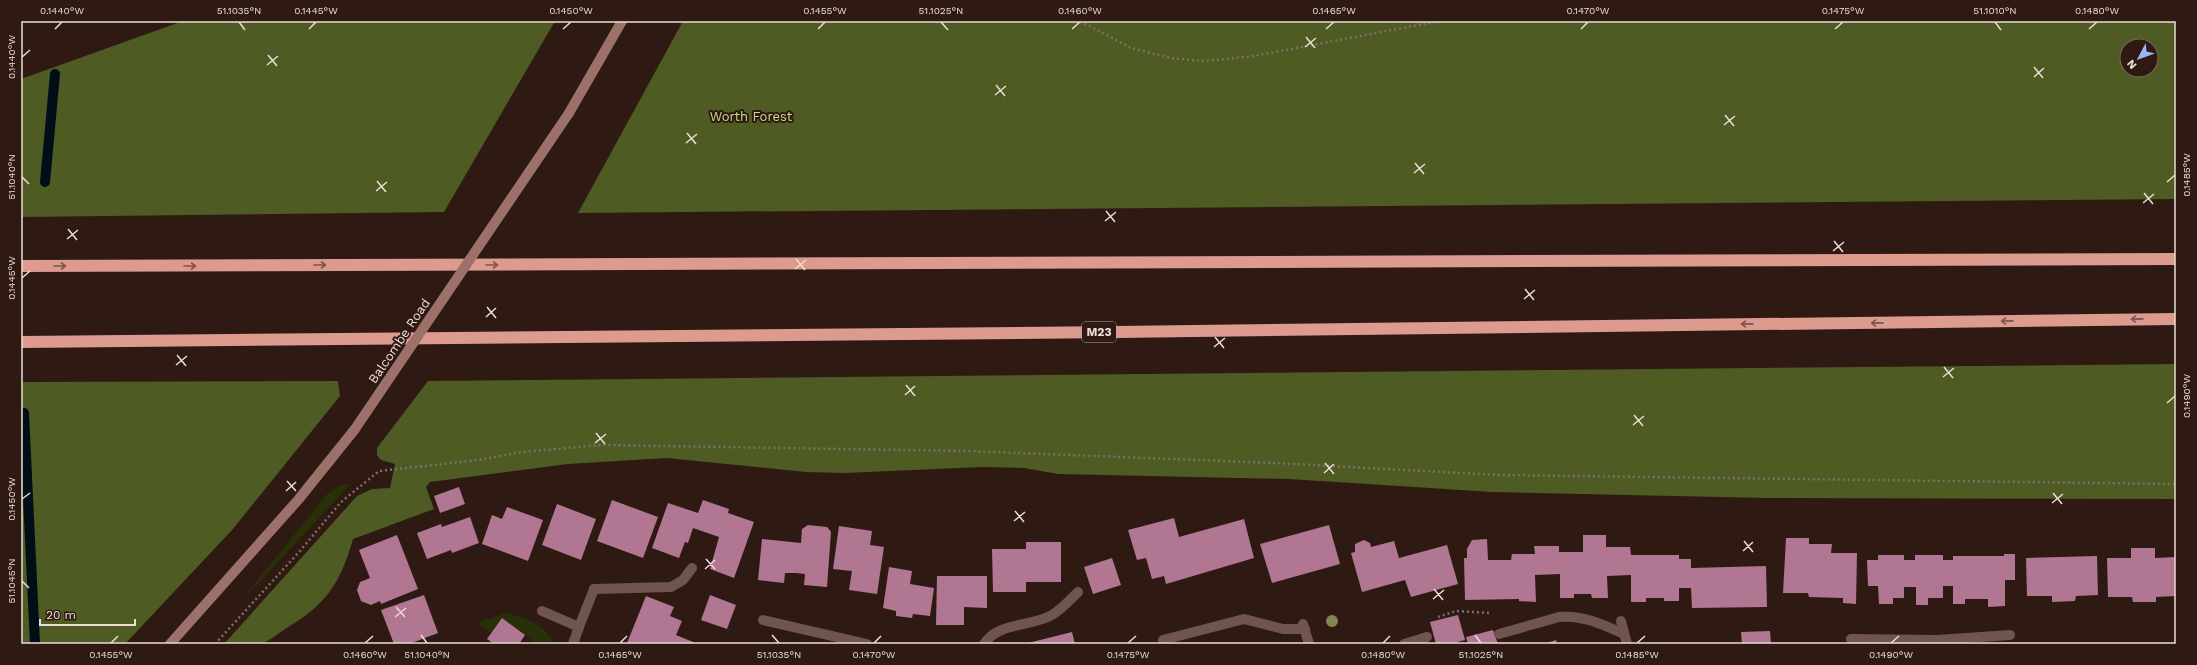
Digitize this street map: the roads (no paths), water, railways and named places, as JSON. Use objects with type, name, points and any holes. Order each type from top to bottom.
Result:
[{"type":"highway","points":[[21,266],[2176,259]]},
{"type":"highway","name":"M23","points":[[21,342],[1109,332],[2176,319]]},
{"type":"main road","name":"Balcombe Road","points":[[170,644],[298,500],[355,429],[569,113],[619,23]]},
{"type":"street","points":[[573,644],[578,627],[594,589],[671,587],[683,580],[692,568]]},
{"type":"street","points":[[984,644],[992,635],[1003,630],[1052,615],[1078,592]]},
{"type":"street","points":[[542,611],[578,627]]},
{"type":"street","points":[[1500,634],[1559,617],[1569,616],[1590,619],[1624,634]]},
{"type":"street","points":[[1163,640],[1244,619],[1283,629],[1304,627],[1309,644]]},
{"type":"street","points":[[763,620],[854,643],[867,644]]},
{"type":"street","points":[[1621,621],[1627,644]]},
{"type":"street","points":[[1851,639],[1937,642],[2010,635]]},
{"type":"street","points":[[1404,644],[1425,638]]},
{"type":"waterway","points":[[45,182],[55,74]]},
{"type":"waterway","points":[[24,413],[35,644]]},
{"type":"park label","name":"Worth Forest","points":[[751,116]]}]
